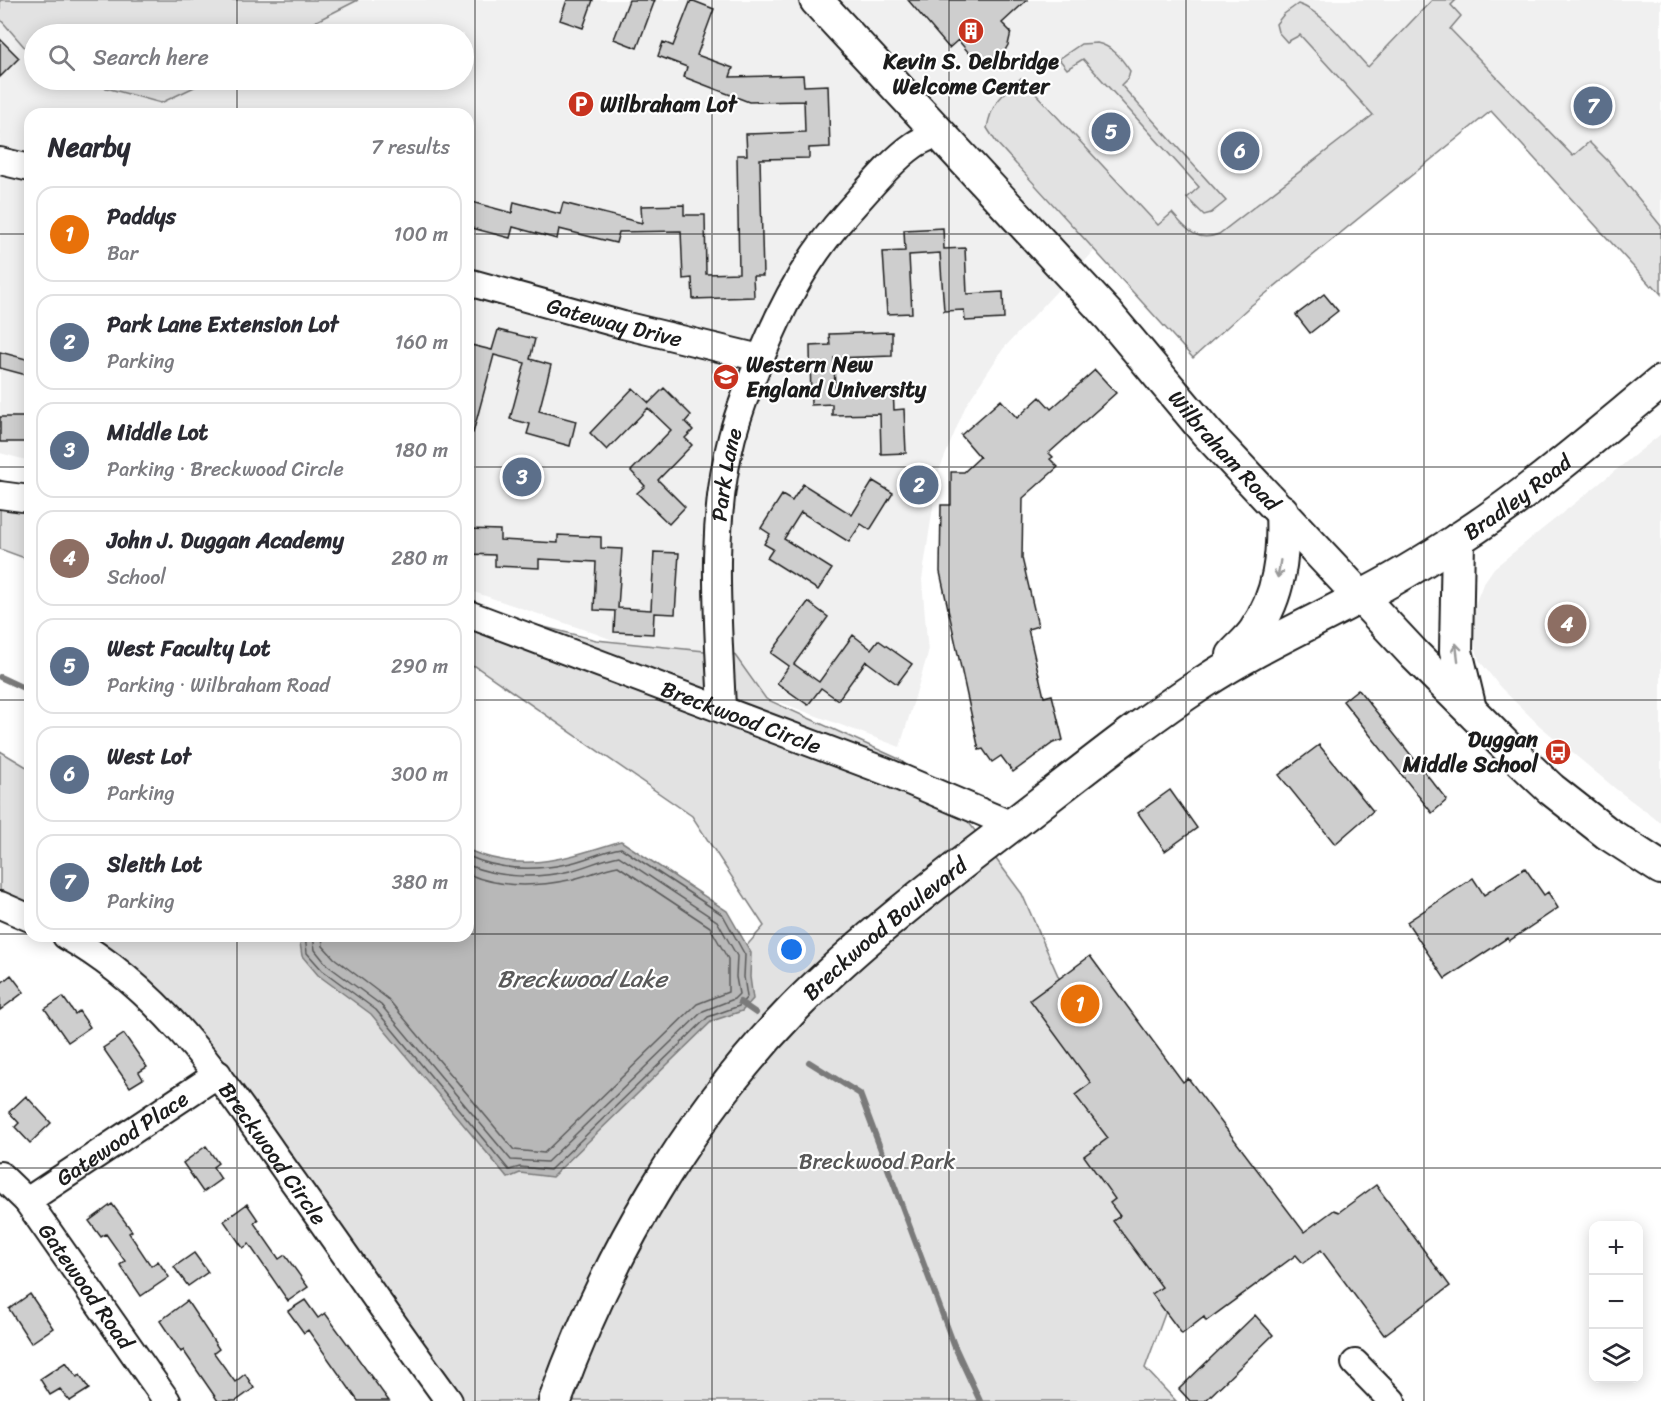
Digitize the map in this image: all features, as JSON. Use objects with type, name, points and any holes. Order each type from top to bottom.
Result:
[{"type":"main road","name":"Wilbraham Road","points":[[816,0],[1109,316],[1207,433],[1360,597],[1515,755],[1564,800],[1607,833],[1661,868]]},
{"type":"main road","name":"Bradley Road","points":[[1360,597],[1458,539],[1530,489],[1661,382]]},
{"type":"main road","points":[[1210,678],[1254,632],[1273,598],[1280,562],[1282,511]]},
{"type":"main road","points":[[1458,539],[1456,651],[1470,709]]},
{"type":"main road","name":"Breckwood Boulevard","points":[[555,1401],[577,1342],[613,1265],[678,1156],[731,1081],[773,1030],[844,960],[915,901],[1136,730],[1210,678],[1272,641],[1360,597]]},
{"type":"street","name":"Park Lane","points":[[722,708],[717,576],[723,486],[732,436],[760,358],[786,299],[837,224],[877,180],[914,145],[938,133]]},
{"type":"street","points":[[0,161],[24,167]]},
{"type":"street","name":"Gateway Drive","points":[[474,284],[623,325],[760,358]]},
{"type":"street","points":[[0,495],[24,498]]},
{"type":"street","name":"Breckwood Circle","points":[[474,616],[885,771],[1012,825]]},
{"type":"street","points":[[0,905],[24,915]]},
{"type":"street","name":"Breckwood Circle","points":[[75,942],[109,964],[142,990],[218,1074],[449,1401]]},
{"type":"street","name":"Gatewood Place","points":[[27,1201],[218,1074]]},
{"type":"street","name":"Gatewood Road","points":[[0,1175],[27,1201],[167,1401]]},
{"type":"street","points":[[1355,1363],[1392,1401]]},
{"type":"shaded area","name":"Western New England University","points":[[0,0],[1661,0],[1661,294],[1460,72],[1155,308],[1097,248],[1003,349],[966,405],[938,473],[922,580],[928,653],[900,747],[594,633],[474,592],[474,108],[24,108],[24,459],[0,453]]},
{"type":"shaded area","points":[[1661,434],[1661,823],[1540,726],[1500,687],[1479,660],[1473,637],[1472,612],[1483,584],[1494,568]]},
{"type":"green space","points":[[0,0],[358,0],[311,24],[24,24],[24,47],[0,19]]},
{"type":"green space","points":[[1432,0],[1456,0],[1451,5],[1461,16],[1450,29],[1573,156],[1589,142],[1608,161],[1661,226],[1661,294],[1653,285],[1651,286],[1491,111],[1248,308],[1193,358],[996,142],[987,128],[995,105],[1021,78],[1158,225],[1172,213],[1198,236],[1219,234],[1373,115],[1300,35],[1287,42],[1278,32],[1276,24],[1284,14],[1298,4],[1308,8],[1327,22],[1368,67]]},
{"type":"green space","points":[[1097,43],[1113,50],[1120,57],[1130,71],[1128,78],[1121,85],[1226,201],[1211,213],[1204,215],[1187,198],[1199,187],[1083,59],[1067,69],[1059,59],[1081,44]]},
{"type":"green space","points":[[114,90],[188,90],[161,103]]},
{"type":"green space","points":[[0,480],[24,491],[24,558],[0,549]]},
{"type":"green space","name":"Breckwood Park","points":[[474,610],[596,640],[734,654],[766,699],[899,759],[961,812],[1022,894],[1184,1262],[1145,1368],[1176,1401],[448,1401],[181,1015],[98,942],[300,942],[537,1099],[647,1059],[764,926],[692,816],[475,666]]},
{"type":"green space","points":[[0,751],[24,765],[24,911],[0,905]]},
{"type":"water","name":"Breckwood Lake","points":[[621,841],[727,911],[751,953],[750,977],[753,999],[742,1011],[712,1021],[552,1177],[520,1173],[508,1178],[371,1014],[318,975],[302,956],[300,942],[474,942],[474,852],[508,861],[527,862],[545,861]]},
{"type":"building","points":[[567,0],[593,0],[583,28],[560,20]]},
{"type":"building","points":[[629,0],[655,0],[637,48],[614,39]]},
{"type":"building","points":[[691,0],[714,9],[697,55],[733,68],[730,77],[803,75],[804,86],[828,85],[830,147],[809,148],[809,158],[760,159],[763,276],[753,276],[754,297],[693,299],[692,278],[683,279],[681,231],[619,232],[616,243],[559,229],[557,239],[513,227],[510,238],[474,229],[474,203],[512,213],[514,202],[560,214],[563,203],[642,223],[641,206],[684,205],[684,215],[705,215],[706,274],[739,273],[737,155],[747,155],[746,134],[805,132],[804,99],[804,101],[749,102],[684,77],[687,67],[658,56],[663,42],[673,46]]},
{"type":"building","name":"Kevin S. Delbridge Welcome Center","points":[[908,0],[1027,0],[1002,23],[1011,32],[1004,52],[992,59],[975,60],[958,40],[949,48]]},
{"type":"building","points":[[0,39],[19,58],[0,77]]},
{"type":"building","points":[[943,228],[944,249],[965,248],[967,294],[1003,292],[1004,319],[965,321],[964,310],[944,311],[940,253],[909,255],[912,313],[887,314],[883,252],[905,251],[904,230]]},
{"type":"building","points":[[1324,294],[1338,311],[1310,333],[1296,315]]},
{"type":"building","points":[[498,330],[535,339],[530,359],[551,365],[539,411],[576,421],[570,446],[527,434],[530,424],[510,419],[525,363],[494,355],[474,429],[474,346],[492,350]]},
{"type":"building","points":[[892,332],[892,356],[834,358],[835,391],[893,388],[894,410],[904,409],[906,453],[881,454],[880,414],[832,415],[832,404],[811,405],[810,346],[830,345],[829,334]]},
{"type":"building","points":[[0,352],[24,358],[24,374],[0,368]]},
{"type":"building","points":[[1095,370],[1116,393],[1049,453],[1053,457],[1050,459],[1058,467],[1023,498],[1022,558],[1038,626],[1028,629],[1044,697],[1052,695],[1063,740],[1053,743],[1013,772],[1001,756],[992,762],[983,749],[979,750],[940,572],[941,505],[951,505],[951,472],[964,472],[980,457],[961,435],[1001,400],[1017,418],[1040,397],[1051,409]]},
{"type":"building","points":[[633,388],[649,403],[664,388],[691,415],[685,422],[693,430],[685,438],[692,445],[658,480],[685,507],[669,524],[637,493],[645,486],[631,471],[671,430],[648,408],[607,450],[590,433]]},
{"type":"building","points":[[0,417],[24,417],[24,442],[0,442]]},
{"type":"building","points":[[873,481],[893,493],[870,530],[861,524],[849,542],[801,512],[784,539],[832,569],[818,590],[767,558],[773,549],[764,544],[770,534],[761,528],[782,495],[792,501],[803,484],[852,515]]},
{"type":"building","points":[[474,529],[500,530],[500,540],[558,543],[558,535],[601,537],[601,548],[622,549],[618,608],[651,610],[654,552],[679,553],[675,614],[654,613],[653,634],[614,632],[615,611],[594,610],[596,562],[539,559],[539,568],[495,566],[495,555],[474,554]]},
{"type":"building","points":[[808,602],[828,617],[794,664],[819,682],[853,635],[871,649],[878,640],[912,664],[897,684],[866,661],[838,700],[821,688],[808,705],[777,683],[789,666],[771,653]]},
{"type":"building","points":[[1358,689],[1447,800],[1432,813],[1343,701]]},
{"type":"building","points":[[1319,745],[1373,811],[1335,844],[1279,775]]},
{"type":"building","points":[[1170,790],[1197,828],[1165,851],[1138,813]]},
{"type":"building","points":[[1525,868],[1544,895],[1548,892],[1558,908],[1509,941],[1507,938],[1445,979],[1407,922],[1473,878],[1484,895]]},
{"type":"building","points":[[1090,956],[1183,1082],[1188,1078],[1304,1232],[1334,1210],[1339,1212],[1376,1185],[1450,1286],[1384,1335],[1321,1250],[1303,1263],[1296,1255],[1206,1321],[1204,1317],[1182,1334],[1152,1294],[1162,1287],[1113,1221],[1120,1216],[1110,1203],[1115,1199],[1084,1156],[1108,1138],[1075,1095],[1091,1083],[1030,1000]]},
{"type":"building","points":[[11,975],[24,992],[0,1010],[0,984]]},
{"type":"building","points":[[63,997],[75,1014],[79,1011],[90,1027],[68,1042],[45,1009]]},
{"type":"building","points":[[124,1034],[147,1067],[139,1072],[143,1079],[130,1087],[103,1048]]},
{"type":"building","points":[[26,1096],[51,1123],[30,1143],[15,1127],[19,1123],[9,1112]]},
{"type":"building","points":[[206,1146],[218,1163],[213,1167],[221,1179],[203,1192],[183,1163]]},
{"type":"building","points":[[112,1204],[132,1231],[129,1233],[151,1266],[158,1261],[169,1277],[141,1296],[120,1265],[125,1261],[106,1234],[101,1237],[89,1221]]},
{"type":"building","points":[[247,1204],[258,1220],[254,1223],[279,1259],[285,1255],[308,1287],[288,1301],[249,1244],[243,1248],[224,1221]]},
{"type":"building","points":[[194,1253],[208,1272],[188,1286],[174,1267]]},
{"type":"building","points":[[30,1294],[53,1328],[31,1343],[9,1309]]},
{"type":"building","points":[[305,1300],[318,1318],[325,1313],[389,1401],[358,1401],[308,1330],[304,1333],[288,1311]]},
{"type":"building","points":[[187,1301],[219,1349],[214,1353],[235,1382],[245,1374],[254,1388],[236,1401],[218,1401],[160,1321]]},
{"type":"building","points":[[1255,1315],[1273,1335],[1205,1401],[1190,1401],[1179,1389]]},
{"type":"building","points":[[66,1362],[77,1377],[80,1375],[89,1389],[70,1401],[60,1389],[50,1395],[40,1379]]},
{"type":"waterway","points":[[0,677],[24,688]]},
{"type":"waterway","points":[[740,1002],[756,1013]]},
{"type":"waterway","points":[[809,1062],[860,1094],[954,1345],[980,1401]]},
{"type":"place","name":"Kevin S. Delbridge Welcome Center","points":[[971,31]]},
{"type":"place","name":"Wilbraham Lot","points":[[581,104]]},
{"type":"place","name":"Sleith Lot","points":[[1593,106]]},
{"type":"place","name":"West Faculty Lot","points":[[1111,132]]},
{"type":"place","name":"West Lot","points":[[1240,151]]},
{"type":"place","name":"Western New England University","points":[[726,377]]},
{"type":"place","name":"Middle Lot","points":[[522,477]]},
{"type":"place","name":"Park Lane Extension Lot","points":[[919,485]]},
{"type":"place","name":"John J. Duggan Academy","points":[[1567,624]]},
{"type":"place","name":"Duggan Middle School","points":[[1558,752]]},
{"type":"place","name":"Paddys","points":[[1080,1004]]}]
